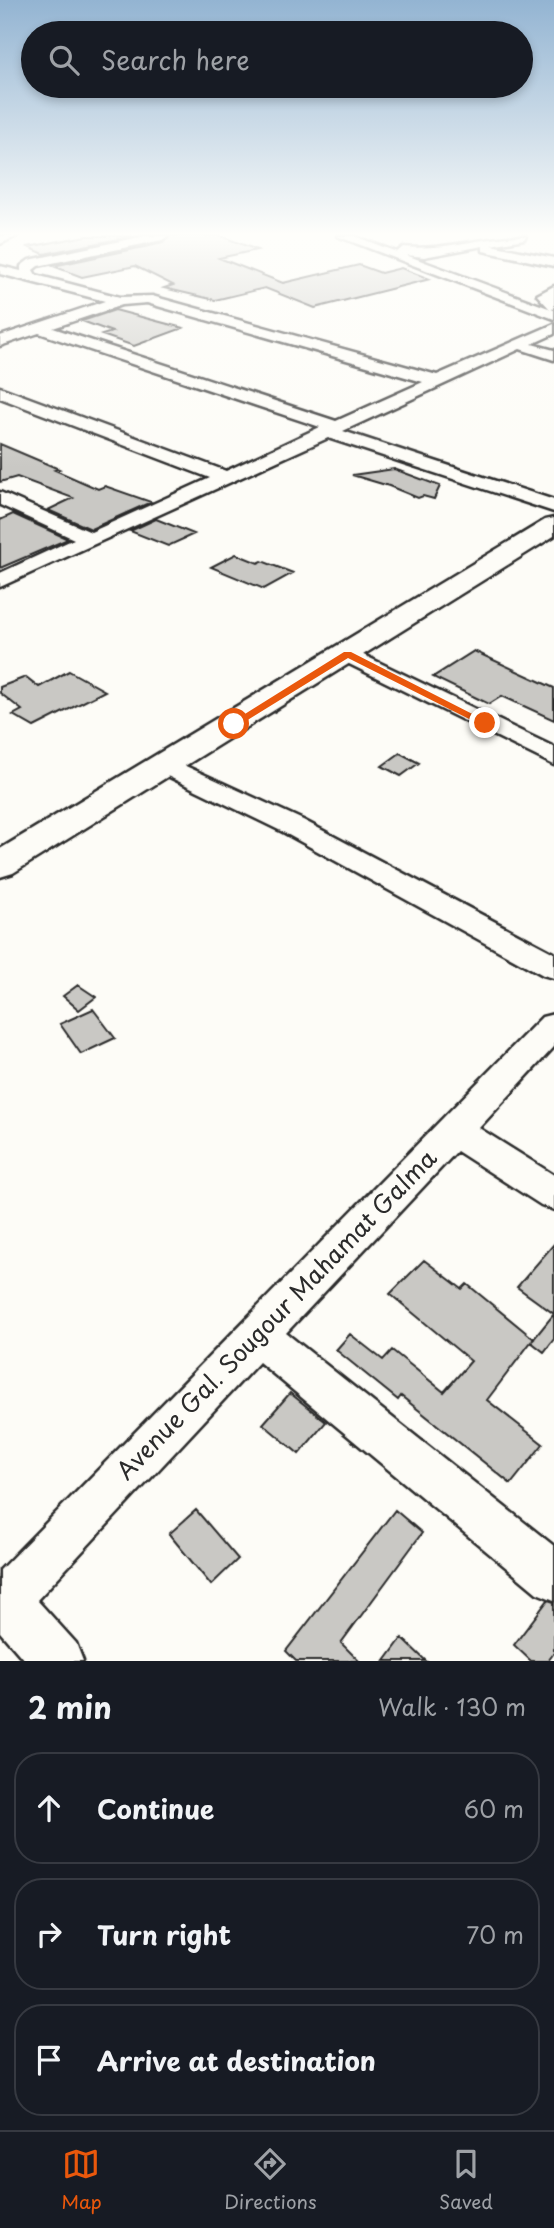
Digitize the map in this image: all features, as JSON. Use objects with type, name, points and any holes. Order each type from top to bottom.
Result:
[{"type":"main road","points":[[0,865],[554,525]]},
{"type":"street","points":[[0,341],[82,314]]},
{"type":"street","points":[[203,314],[439,381]]},
{"type":"street","points":[[38,328],[554,506]]},
{"type":"street","points":[[0,581],[554,328]]},
{"type":"street","points":[[518,344],[554,355]]},
{"type":"street","points":[[0,392],[225,477]]},
{"type":"street","points":[[0,498],[90,539]]},
{"type":"street","points":[[347,654],[554,757]]},
{"type":"street","points":[[166,765],[293,826],[554,967]]},
{"type":"street","name":"Avenue Gal. Sougour Mahamat Galma","points":[[2,1602],[554,1026]]},
{"type":"street","points":[[453,1130],[554,1194]]},
{"type":"street","points":[[258,1336],[554,1576]]},
{"type":"street","points":[[2,1602],[58,1661]]},
{"type":"building","points":[[104,314],[128,314],[183,328],[134,346],[102,335],[112,332],[82,321]]},
{"type":"building","points":[[0,444],[98,489],[105,486],[151,502],[91,529],[48,510],[73,498],[17,477],[0,482]]},
{"type":"building","points":[[394,469],[440,486],[434,499],[423,496],[418,498],[352,475]]},
{"type":"building","points":[[13,514],[68,539],[0,568],[0,520]]},
{"type":"building","points":[[156,519],[194,534],[168,546],[130,531]]},
{"type":"building","points":[[236,554],[293,573],[264,589],[211,567]]},
{"type":"building","points":[[474,651],[554,688],[554,720],[502,696],[489,704],[433,677]]},
{"type":"building","points":[[69,671],[105,691],[34,727],[13,715],[22,710],[0,693],[0,687],[26,677],[39,687]]},
{"type":"building","points":[[400,753],[419,763],[401,776],[382,766]]},
{"type":"building","points":[[78,985],[96,997],[79,1010],[63,996]]},
{"type":"building","points":[[93,1009],[115,1038],[81,1054],[60,1024]]},
{"type":"building","points":[[554,1244],[554,1314],[517,1287]]},
{"type":"building","points":[[424,1260],[462,1289],[467,1284],[534,1339],[554,1314],[554,1339],[544,1352],[531,1342],[487,1400],[543,1444],[511,1484],[401,1396],[398,1400],[336,1350],[350,1334],[383,1360],[392,1350],[444,1392],[471,1361],[390,1294]]},
{"type":"building","points":[[290,1393],[326,1422],[299,1454],[263,1424]]},
{"type":"building","points":[[196,1510],[238,1559],[211,1585],[169,1534]]},
{"type":"building","points":[[395,1510],[422,1533],[341,1643],[359,1661],[296,1661],[286,1651]]},
{"type":"building","points":[[548,1600],[554,1602],[554,1653],[548,1661],[531,1661],[514,1645]]},
{"type":"building","points":[[402,1638],[426,1661],[385,1661]]},
{"type":"route","points":[[234,724],[347,654],[485,723]]}]
